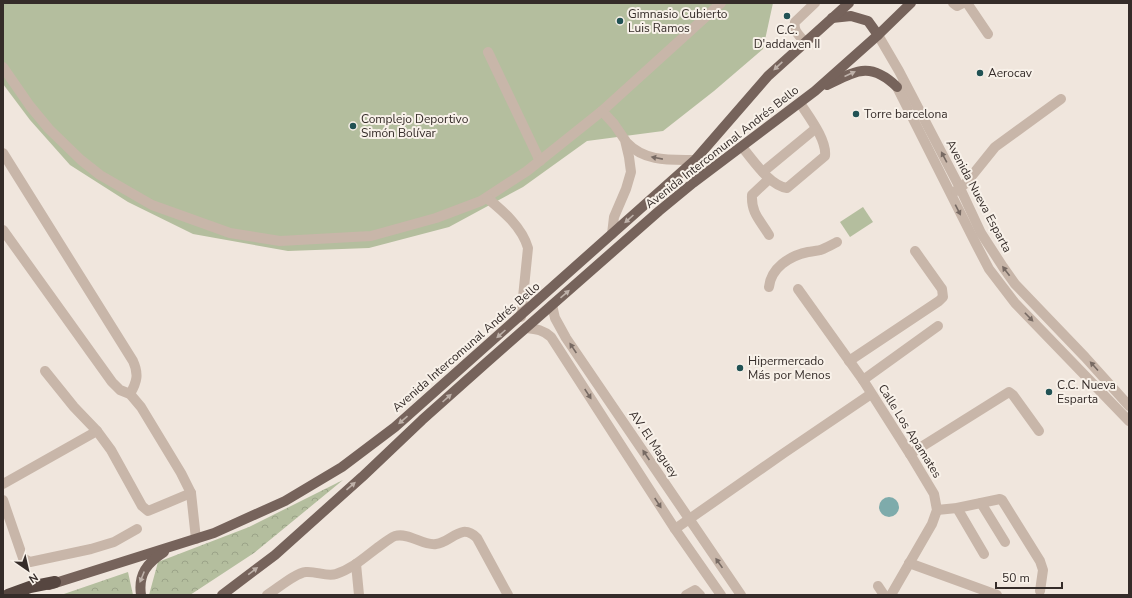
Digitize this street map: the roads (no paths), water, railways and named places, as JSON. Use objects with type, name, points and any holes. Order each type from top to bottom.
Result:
[{"type":"highway","points":[[8,595],[30,587],[55,582]]},
{"type":"main road","name":"Avenida Intercomunal Andrés Bello","points":[[222,595],[275,555],[434,410],[659,211],[693,183],[815,91],[911,3]]},
{"type":"main road","name":"Avenida Intercomunal Andrés Bello","points":[[26,595],[55,582],[214,533],[285,501],[342,468],[395,427],[695,160],[768,76],[804,41],[847,4]]},
{"type":"main road","points":[[832,18],[851,16],[868,21],[878,34]]},
{"type":"main road","points":[[815,91],[855,72],[870,70],[901,85]]},
{"type":"main road","points":[[141,595],[139,583],[147,565],[175,545]]},
{"type":"street","points":[[3,67],[30,106],[49,129],[81,160],[100,175],[152,205],[230,233],[280,241],[371,236],[436,218],[467,207],[487,198],[527,172],[602,111],[721,3]]},
{"type":"street","points":[[804,41],[794,30],[794,26],[796,22],[815,3]]},
{"type":"street","points":[[953,3],[957,6],[963,3]]},
{"type":"street","points":[[967,3],[988,34]]},
{"type":"street","name":"Avenida Nueva Esparta","points":[[878,34],[890,53],[901,85],[951,194],[976,244],[999,283],[1015,303],[1129,421]]},
{"type":"street","points":[[488,52],[540,161]]},
{"type":"street","name":"Avenida Nueva Esparta","points":[[901,85],[960,188],[981,233],[1015,284],[1085,357],[1129,406]]},
{"type":"street","points":[[951,194],[966,183],[995,148],[1061,99]]},
{"type":"street","points":[[742,147],[766,176],[779,187],[787,188],[825,156],[826,150],[800,103]]},
{"type":"street","points":[[602,111],[634,150],[645,156],[668,160],[695,160]]},
{"type":"street","points":[[769,234],[753,210],[752,195],[766,176],[815,129]]},
{"type":"street","points":[[612,234],[614,217],[626,189],[631,172],[625,140]]},
{"type":"street","points":[[3,153],[133,361],[137,372],[137,378],[130,394]]},
{"type":"street","points":[[487,198],[504,212],[525,239],[528,248],[520,317]]},
{"type":"street","points":[[3,230],[112,382],[120,390],[130,394],[145,414],[181,473],[190,493],[196,539]]},
{"type":"street","points":[[770,288],[770,279],[778,267],[795,256],[806,252],[822,250],[837,242]]},
{"type":"street","points":[[849,361],[943,297],[942,289],[915,252]]},
{"type":"street","name":"Calle Los Apamates","points":[[798,289],[863,380],[910,454],[934,494],[937,510]]},
{"type":"street","name":"AV. El Maguey","points":[[552,305],[555,318],[566,338],[741,595]]},
{"type":"street","points":[[863,380],[938,326]]},
{"type":"street","points":[[526,328],[538,328],[551,337],[675,529],[721,595]]},
{"type":"street","points":[[45,371],[74,407],[97,431],[111,450],[145,509],[148,510],[190,493]]},
{"type":"street","points":[[910,454],[1009,392],[1013,395],[1039,431]]},
{"type":"street","points":[[675,529],[768,470],[872,394]]},
{"type":"street","points":[[3,484],[70,448],[97,431]]},
{"type":"street","points":[[620,444],[633,436]]},
{"type":"street","points":[[891,595],[932,524],[937,510],[957,508],[1000,498],[1004,501],[1040,561],[1043,570],[1040,591]]},
{"type":"street","points":[[3,500],[23,558],[30,562],[91,549],[114,542],[137,529]]},
{"type":"street","points":[[980,502],[1005,542]]},
{"type":"street","points":[[957,508],[984,554]]},
{"type":"street","points":[[267,595],[305,572],[330,575],[337,574],[356,564],[388,540],[397,536],[435,544],[442,543],[463,531],[468,531],[477,538],[508,595]]},
{"type":"street","points":[[910,563],[997,595]]},
{"type":"street","points":[[356,564],[359,595]]},
{"type":"street","points":[[878,586],[884,595]]},
{"type":"street","points":[[686,595],[695,590],[700,595]]},
{"type":"water","points":[[889,497],[896,500],[899,507],[896,514],[889,517],[882,514],[879,507],[882,500]]},
{"type":"place","name":"C.C. D'addaven II","points":[[787,16]]},
{"type":"place","name":"Gimnasio Cubierto Luis Ramos","points":[[620,21]]},
{"type":"place","name":"Aerocav","points":[[980,73]]},
{"type":"place","name":"Torre barcelona","points":[[856,114]]},
{"type":"place","name":"Complejo Deportivo Simón Bolívar","points":[[353,126]]},
{"type":"place","name":"Hipermercado Más por Menos","points":[[740,368]]},
{"type":"place","name":"C.C. Nueva Esparta","points":[[1049,392]]}]
